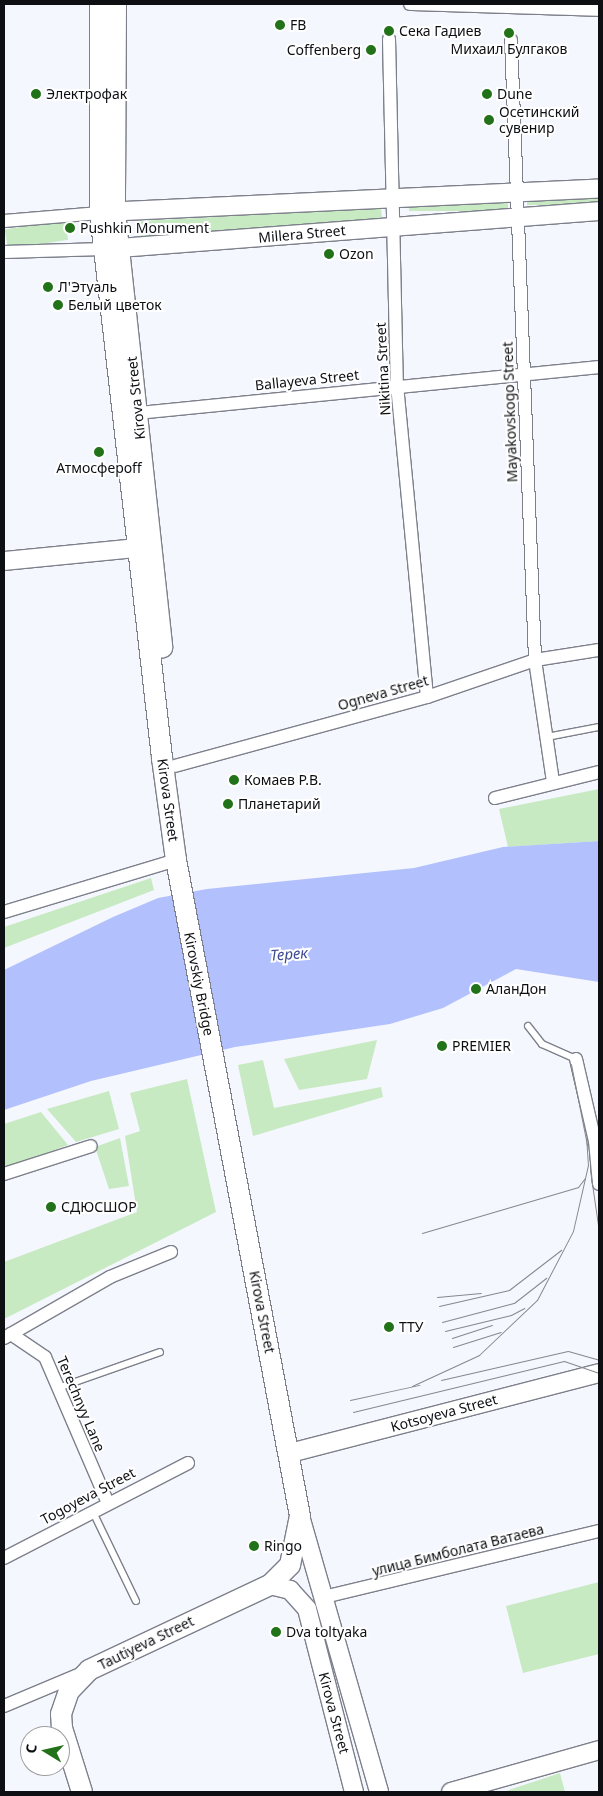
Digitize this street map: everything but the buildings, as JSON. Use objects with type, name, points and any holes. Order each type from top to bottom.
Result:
[{"type":"main road","name":"Kirova Street","points":[[100,4],[107,212],[138,413],[144,547],[175,766],[179,807],[177,865]]},
{"type":"main road","name":"Kirova Street","points":[[107,212],[116,4]]},
{"type":"main road","name":"Kirova Street","points":[[112,249],[177,865]]},
{"type":"main road","name":"Kirovskiy Bridge","points":[[177,865],[222,1107]]},
{"type":"main road","name":"Kirova Street","points":[[222,1107],[290,1452],[300,1516],[290,1565],[270,1585]]},
{"type":"main road","name":"Tautiyeva Street","points":[[82,1792],[61,1714],[69,1692],[89,1670],[270,1585]]},
{"type":"street","points":[[410,4],[599,10]]},
{"type":"street","name":"Nikitina Street","points":[[389,39],[391,226],[397,385],[427,696]]},
{"type":"street","name":"Mayakovskogo Street","points":[[511,40],[535,660],[553,782]]},
{"type":"street","name":"Millera Street","points":[[4,221],[107,212],[599,189]]},
{"type":"street","name":"Millera Street","points":[[4,252],[112,249],[599,211]]},
{"type":"street","name":"Ballayeva Street","points":[[138,413],[397,385],[599,367]]},
{"type":"street","points":[[4,561],[144,547]]},
{"type":"street","name":"Ogneva Street","points":[[175,766],[427,696],[535,660],[599,650]]},
{"type":"street","points":[[495,798],[599,772]]},
{"type":"street","points":[[4,912],[177,865]]},
{"type":"street","points":[[576,1059],[595,1141],[599,1184]]},
{"type":"street","points":[[4,1174],[91,1146]]},
{"type":"street","points":[[8,1336],[110,1277],[171,1252]]},
{"type":"street","name":"Terechnyy Lane","points":[[8,1336],[45,1357],[107,1501]]},
{"type":"street","name":"Kotsoyeva Street","points":[[290,1452],[599,1372]]},
{"type":"street","name":"Togoyeva Street","points":[[4,1558],[107,1501],[188,1462]]},
{"type":"street","name":"Kirova Street","points":[[300,1516],[379,1792]]},
{"type":"street","name":"улица Бимболата Ватаева","points":[[324,1597],[599,1531]]},
{"type":"street","name":"Kirova Street","points":[[270,1585],[290,1590],[306,1609],[354,1792]]},
{"type":"street","points":[[4,1706],[89,1670]]},
{"type":"street","points":[[450,1792],[599,1750]]},
{"type":"lane","points":[[547,737],[599,727]]},
{"type":"lane","points":[[528,1026],[542,1044],[576,1059]]},
{"type":"lane","points":[[58,1388],[160,1352]]},
{"type":"lane","points":[[92,1509],[136,1601]]},
{"type":"green space","points":[[527,195],[599,195],[599,205],[527,205]]},
{"type":"green space","points":[[409,198],[508,198],[508,211],[409,211]]},
{"type":"green space","points":[[381,208],[382,219],[141,241],[139,221]]},
{"type":"green space","points":[[65,220],[68,240],[8,249],[5,230]]},
{"type":"green space","points":[[599,789],[599,841],[508,847],[499,809]]},
{"type":"green space","points":[[151,878],[154,890],[4,948],[4,927]]},
{"type":"green space","points":[[377,1040],[367,1079],[299,1090],[284,1059]]},
{"type":"green space","points":[[263,1060],[274,1108],[381,1087],[383,1097],[253,1136],[238,1065]]},
{"type":"green space","points":[[187,1079],[216,1212],[4,1319],[4,1262],[137,1212],[125,1136],[140,1131],[130,1093]]},
{"type":"green space","points":[[109,1091],[119,1129],[76,1142],[47,1109]]},
{"type":"green space","points":[[41,1112],[68,1145],[4,1169],[4,1124]]},
{"type":"green space","points":[[120,1138],[129,1186],[109,1189],[95,1147]]},
{"type":"green space","points":[[599,1582],[599,1654],[523,1673],[506,1606]]},
{"type":"green space","points":[[560,1773],[565,1792],[503,1792]]},
{"type":"water","name":"Терек","points":[[599,841],[599,982],[516,969],[443,1008],[390,1024],[235,1047],[91,1081],[4,1110],[4,970],[113,917],[158,898],[207,889],[414,868],[503,847]]},
{"type":"tram line","points":[[571,1064],[587,1145]]},
{"type":"tram line","points":[[412,1386],[479,1355],[537,1300],[573,1231],[588,1165],[586,1138]]},
{"type":"tram line","points":[[590,1170],[599,1232]]},
{"type":"tram line","points":[[422,1233],[578,1187],[585,1178]]},
{"type":"tram line","points":[[439,1306],[509,1290],[561,1250]]},
{"type":"tram line","points":[[442,1322],[514,1303],[546,1278]]},
{"type":"tram line","points":[[437,1297],[481,1293]]},
{"type":"tram line","points":[[445,1331],[511,1315],[524,1308]]},
{"type":"tram line","points":[[452,1338],[492,1325]]},
{"type":"tram line","points":[[453,1347],[501,1332]]},
{"type":"tram line","points":[[441,1380],[568,1351],[599,1360]]},
{"type":"tram line","points":[[353,1412],[564,1361],[599,1373]]},
{"type":"tram line","points":[[350,1400],[419,1385]]},
{"type":"place","name":"FB","points":[[280,25]]},
{"type":"place","name":"Сека Гадиев","points":[[389,31]]},
{"type":"place","name":"Михаил Булгаков","points":[[509,33]]},
{"type":"place","name":"Coffenberg","points":[[371,50]]},
{"type":"place","name":"Электрофак","points":[[36,94]]},
{"type":"place","name":"Dune","points":[[487,94]]},
{"type":"place","name":"Осетинский сувенир","points":[[489,120]]},
{"type":"place","name":"Pushkin Monument","points":[[70,228]]},
{"type":"place","name":"Ozon","points":[[329,254]]},
{"type":"place","name":"Л'Этуаль","points":[[48,287]]},
{"type":"place","name":"Белый цветок","points":[[58,305]]},
{"type":"place","name":"Атмосферoff","points":[[99,452]]},
{"type":"place","name":"Комаев Р.В.","points":[[234,780]]},
{"type":"place","name":"Планетарий","points":[[228,804]]},
{"type":"place","name":"АланДон","points":[[476,989]]},
{"type":"place","name":"PREMIER","points":[[442,1046]]},
{"type":"place","name":"СДЮСШОР","points":[[51,1207]]},
{"type":"place","name":"ТТУ","points":[[389,1327]]},
{"type":"place","name":"Ringo","points":[[254,1546]]},
{"type":"place","name":"Dva toltyaka","points":[[276,1632]]}]
